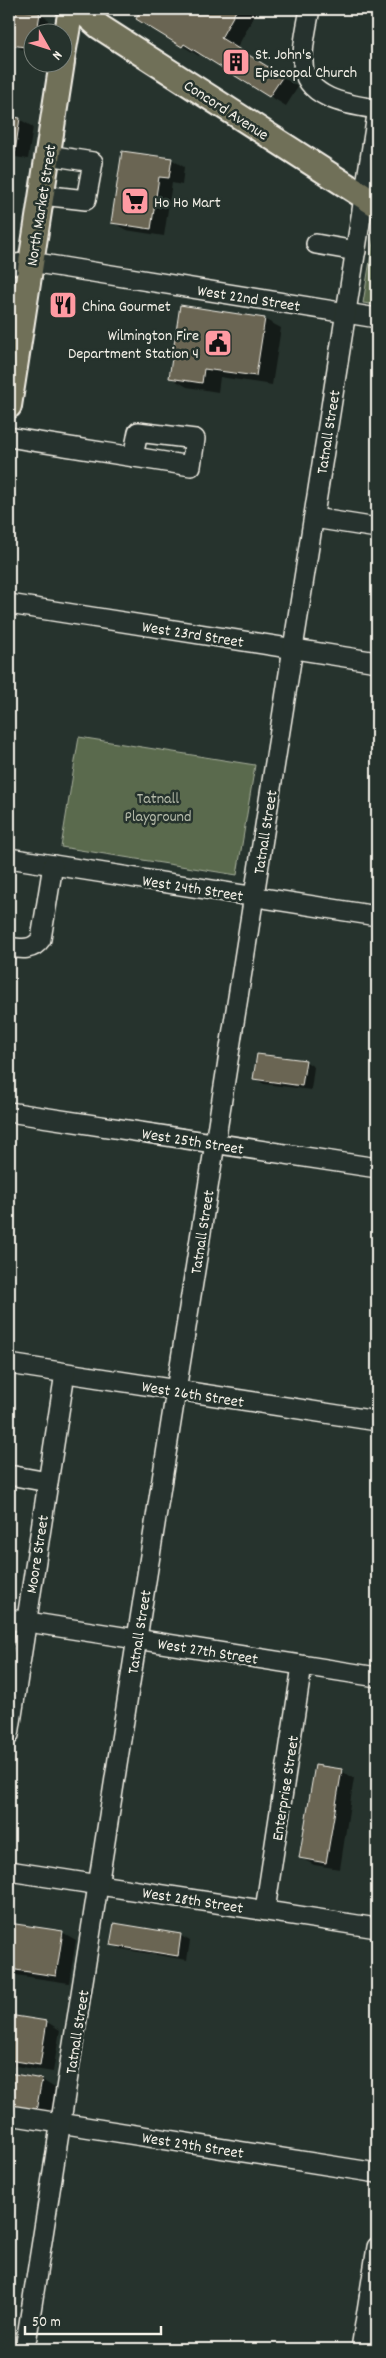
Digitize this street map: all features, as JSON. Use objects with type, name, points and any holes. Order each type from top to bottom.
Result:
[{"type":"main road","name":"North Market Street","points":[[69,22],[71,9]]},
{"type":"main road","name":"Concord Avenue","points":[[79,9],[100,27],[371,201]]},
{"type":"main road","name":"North Market Street","points":[[9,406],[20,263],[42,195],[60,72]]},
{"type":"street","points":[[310,9],[302,64],[308,83],[325,96],[346,104],[377,109]]},
{"type":"street","name":"Tatnall Street","points":[[25,2349],[100,1885],[346,313],[356,251],[371,201],[377,115]]},
{"type":"street","points":[[42,195],[86,200],[93,162],[48,155]]},
{"type":"street","points":[[316,244],[356,251]]},
{"type":"street","name":"West 22nd Street","points":[[20,263],[377,318]]},
{"type":"street","points":[[9,437],[133,457]]},
{"type":"street","points":[[314,518],[377,528]]},
{"type":"street","name":"West 23rd Street","points":[[9,604],[377,662]]},
{"type":"street","name":"West 24th Street","points":[[9,858],[377,916]]},
{"type":"street","points":[[9,947],[29,949],[37,945],[41,939],[53,865]]},
{"type":"street","name":"West 25th Street","points":[[9,1112],[377,1168]]},
{"type":"street","name":"West 26th Street","points":[[9,1364],[377,1422]]},
{"type":"street","name":"Moore Street","points":[[9,1735],[17,1620],[48,1482],[65,1373]]},
{"type":"street","points":[[9,1474],[48,1482]]},
{"type":"street","name":"West 27th Street","points":[[17,1620],[377,1677]]},
{"type":"street","name":"Enterprise Street","points":[[265,1910],[302,1666]]},
{"type":"street","name":"West 28th Street","points":[[9,1871],[377,1928]]},
{"type":"street","name":"West 29th Street","points":[[9,2115],[377,2173]]},
{"type":"street","points":[[361,2349],[377,2247]]},
{"type":"green space","points":[[377,224],[377,305],[363,303]]},
{"type":"green space","name":"Tatnall Playground","points":[[79,737],[255,765],[237,875],[61,847]]},
{"type":"building","points":[[16,9],[40,13],[39,22],[22,22],[22,47],[11,45]]},
{"type":"building","name":"St. John's Episcopal Church","points":[[141,9],[237,9],[221,38],[283,76],[269,97],[184,44],[182,47],[136,19]]},
{"type":"building","points":[[9,116],[20,118],[15,152],[9,151]]},
{"type":"building","name":"Ho Ho Mart","points":[[122,151],[172,158],[169,178],[159,177],[151,229],[111,223]]},
{"type":"building","name":"Wilmington Fire Department Station 4","points":[[180,305],[265,318],[256,376],[204,369],[202,383],[169,378]]},
{"type":"building","points":[[257,1054],[306,1060],[302,1086],[253,1079]]},
{"type":"building","points":[[315,1765],[342,1769],[326,1863],[299,1858]]},
{"type":"building","points":[[9,1923],[63,1931],[56,1976],[9,1969]]},
{"type":"building","points":[[114,1923],[181,1934],[178,1956],[110,1945]]},
{"type":"building","points":[[9,2015],[47,2021],[40,2065],[9,2060]]},
{"type":"building","points":[[9,2073],[42,2079],[36,2111],[9,2106]]},
{"type":"place","name":"St. John's Episcopal Church","points":[[236,62]]},
{"type":"place","name":"Ho Ho Mart","points":[[135,201]]},
{"type":"place","name":"China Gourmet","points":[[63,305]]},
{"type":"place","name":"Wilmington Fire Department Station 4","points":[[218,343]]}]
